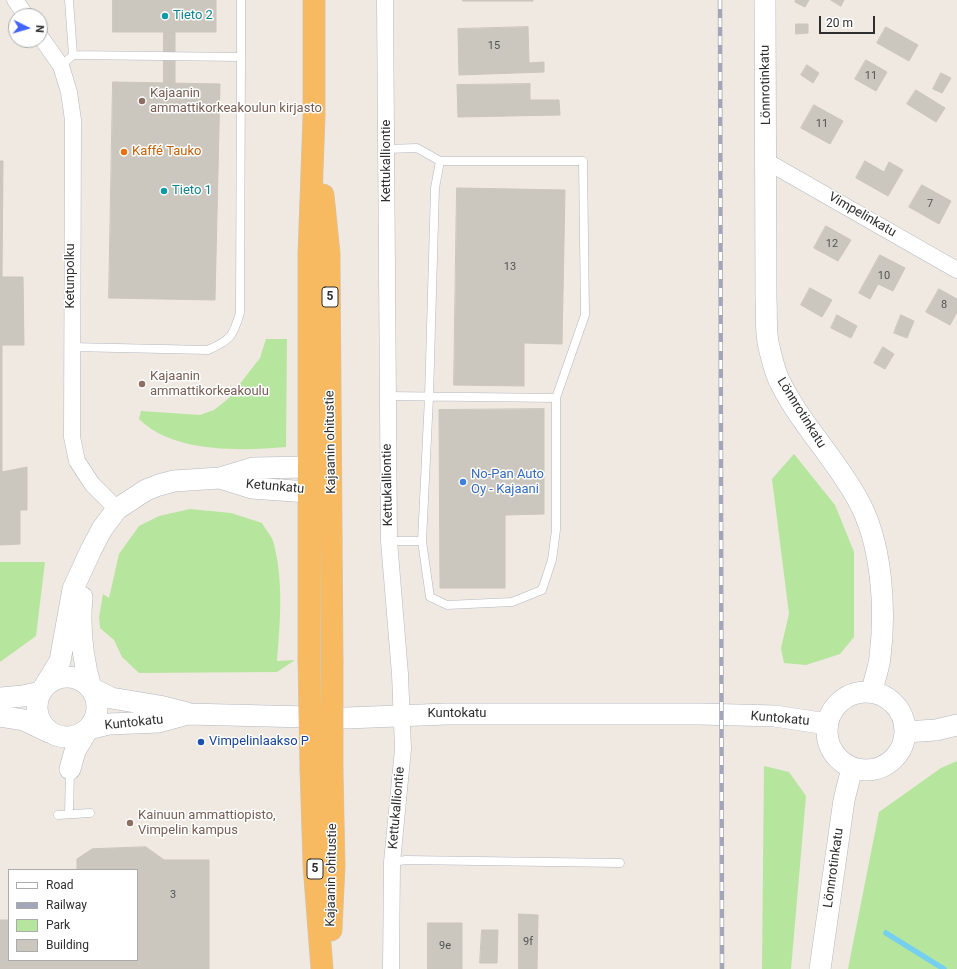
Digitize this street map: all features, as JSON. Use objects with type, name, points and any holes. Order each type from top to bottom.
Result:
[{"type":"highway","name":"Kajaanin ohitustie","points":[[314,0],[314,116],[309,254],[308,660],[314,865],[322,969]]},
{"type":"highway","name":"Kajaanin ohitustie","points":[[314,116],[329,253],[332,478],[332,776],[334,866],[328,969]]},
{"type":"street","name":"Kettukalliontie","points":[[386,0],[389,541],[400,674],[403,748],[392,862],[391,969]]},
{"type":"street","name":"Lönnrotinkatu","points":[[765,0],[766,299],[768,345],[780,384],[809,430],[838,468],[859,501],[872,531],[878,565],[882,604],[880,658],[872,692]]},
{"type":"street","name":"Ketunpolku","points":[[48,47],[61,66],[69,92],[73,120],[71,347],[72,437],[78,461],[92,484],[117,509]]},
{"type":"street","name":"Vimpelinkatu","points":[[766,161],[957,270]]},
{"type":"street","name":"Ketunkatu","points":[[41,692],[60,661],[68,609],[73,589],[102,529],[117,509],[146,490],[159,485],[174,481],[220,478],[253,468],[308,467],[332,478]]},
{"type":"street","name":"Ketunkatu","points":[[220,478],[252,488],[308,492],[332,478]]},
{"type":"street","name":"Ketunkatu","points":[[82,572],[81,640],[84,665],[91,688]]},
{"type":"street","points":[[70,769],[65,747],[42,724],[37,708],[41,692],[47,684],[56,679],[65,677],[75,678],[84,681],[91,688],[111,698],[159,706],[188,714]]},
{"type":"street","points":[[70,769],[75,751],[97,713],[97,704],[91,688]]},
{"type":"street","points":[[0,698],[23,696],[41,692]]},
{"type":"street","points":[[872,692],[882,695],[892,702],[899,710],[904,721],[905,732],[902,744],[897,755],[887,764],[876,769],[864,770],[852,768],[840,761],[831,750],[827,738],[827,724],[831,713],[838,703],[854,694],[872,692]]},
{"type":"street","name":"Kuntokatu","points":[[88,729],[109,724],[159,722],[188,714],[347,718],[402,714],[775,716],[827,724]]},
{"type":"street","points":[[0,716],[24,720],[60,736],[73,736],[88,729]]},
{"type":"street","points":[[905,732],[936,730],[957,725]]},
{"type":"street","name":"Lönnrotinkatu","points":[[820,969],[844,800],[852,768]]},
{"type":"lane","points":[[69,0],[73,55]]},
{"type":"lane","points":[[71,347],[208,350],[223,343],[234,332],[240,312],[241,0]]},
{"type":"lane","points":[[61,66],[73,55],[241,57]]},
{"type":"lane","points":[[387,149],[417,148],[440,161],[583,161],[585,315],[556,398],[556,530],[552,560],[542,590],[512,602],[447,605],[430,597],[422,541],[430,397],[435,188],[440,161]]},
{"type":"lane","points":[[387,396],[556,398]]},
{"type":"lane","points":[[389,541],[422,541]]},
{"type":"lane","points":[[69,814],[70,769]]},
{"type":"lane","points":[[58,815],[90,813]]},
{"type":"lane","points":[[392,862],[406,860],[620,863]]},
{"type":"green space","points":[[266,339],[287,339],[286,447],[229,449],[189,444],[170,438],[153,430],[139,419],[141,411],[200,415],[214,410],[229,398],[260,358]]},
{"type":"green space","points":[[794,454],[835,505],[854,552],[854,637],[840,654],[806,665],[784,663],[781,648],[789,614],[772,479]]},
{"type":"green space","points":[[190,509],[231,513],[262,523],[272,539],[279,571],[280,586],[277,661],[295,660],[277,672],[139,673],[122,657],[114,640],[100,628],[99,617],[103,594],[109,598],[119,554],[139,526],[159,516]]},
{"type":"green space","points":[[0,562],[45,562],[36,636],[0,662]]},
{"type":"green space","points":[[957,761],[957,969],[848,969],[879,812],[941,768]]},
{"type":"green space","points":[[764,766],[789,772],[806,796],[791,969],[762,969]]},
{"type":"building","name":"Tieto 2","points":[[113,0],[216,0],[216,32],[113,32]]},
{"type":"building","points":[[533,0],[533,1],[463,1]]},
{"type":"building","points":[[796,0],[809,0],[805,7],[795,2]]},
{"type":"building","points":[[831,0],[844,0],[841,6]]},
{"type":"building","points":[[796,24],[808,24],[808,33],[796,34]]},
{"type":"building","points":[[528,27],[529,63],[544,62],[544,72],[459,75],[458,29]]},
{"type":"building","points":[[886,27],[918,45],[909,61],[877,43]]},
{"type":"building","points":[[164,32],[175,32],[175,83],[164,83]]},
{"type":"building","points":[[866,60],[887,72],[876,91],[855,79]]},
{"type":"building","points":[[807,65],[819,73],[813,83],[801,75]]},
{"type":"building","points":[[941,73],[951,78],[942,93],[933,89]]},
{"type":"building","name":"Tieto 1","points":[[113,82],[220,84],[215,300],[109,298]]},
{"type":"building","points":[[530,84],[530,100],[559,100],[560,115],[458,117],[457,85]]},
{"type":"building","points":[[916,90],[945,108],[936,122],[907,104]]},
{"type":"building","points":[[814,105],[843,121],[830,144],[801,128]]},
{"type":"building","points":[[0,161],[3,161],[2,277],[23,277],[24,345],[2,345],[2,472],[27,467],[27,510],[20,510],[20,544],[0,545]]},
{"type":"building","points":[[865,161],[884,172],[889,162],[903,170],[888,196],[856,178]]},
{"type":"building","points":[[922,185],[951,201],[939,224],[909,207]]},
{"type":"building","points":[[457,188],[565,190],[562,344],[524,343],[524,386],[454,385]]},
{"type":"building","points":[[826,226],[851,240],[838,261],[814,248]]},
{"type":"building","points":[[880,255],[905,268],[893,291],[878,284],[870,299],[859,293]]},
{"type":"building","points":[[810,288],[832,300],[822,317],[801,305]]},
{"type":"building","points":[[939,289],[957,299],[957,312],[950,325],[926,312]]},
{"type":"building","points":[[837,315],[857,326],[851,338],[831,328]]},
{"type":"building","points":[[901,315],[914,321],[907,338],[894,333]]},
{"type":"building","points":[[883,347],[894,354],[885,369],[874,363]]},
{"type":"building","points":[[544,409],[544,514],[505,515],[505,588],[440,588],[439,410]]},
{"type":"building","points":[[146,847],[164,860],[209,860],[209,969],[0,969],[0,920],[8,920],[8,961],[138,961],[138,869],[77,869],[77,859],[92,849]]},
{"type":"building","points":[[519,914],[538,915],[537,969],[519,969]]},
{"type":"building","points":[[428,923],[462,923],[462,969],[428,969]]},
{"type":"building","points":[[482,930],[498,930],[497,963],[480,963]]},
{"type":"waterway","points":[[886,933],[944,969]]},
{"type":"railway","points":[[720,0],[722,969]]},
{"type":"place","name":"Tieto 2","points":[[165,16]]},
{"type":"place","name":"Kajaanin ammattikorkeakoulun kirjasto","points":[[142,101]]},
{"type":"place","name":"Kaffé Tauko","points":[[124,152]]},
{"type":"place","name":"Tieto 1","points":[[164,191]]},
{"type":"place","name":"Kajaanin ammattikorkeakoulu","points":[[142,384]]},
{"type":"place","name":"No-Pan Auto Oy - Kajaani","points":[[463,482]]},
{"type":"place","name":"Vimpelinlaakso P","points":[[201,742]]},
{"type":"place","name":"Kainuun ammattiopisto, Vimpelin kampus","points":[[130,823]]}]
